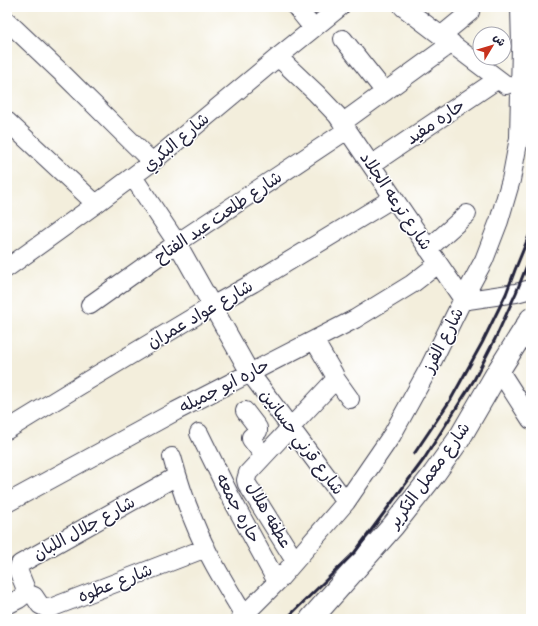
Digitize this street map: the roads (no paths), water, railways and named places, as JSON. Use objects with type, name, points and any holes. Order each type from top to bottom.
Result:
[{"type":"street","points":[[296,7],[314,28]]},
{"type":"street","name":"شارع البكري","points":[[7,268],[134,177],[340,7]]},
{"type":"street","points":[[403,7],[519,94]]},
{"type":"street","name":"شارع الفرز","points":[[242,617],[296,561],[346,502],[392,435],[430,366],[486,254],[499,221],[511,180],[518,138],[521,46],[520,7]]},
{"type":"street","name":"شارع طلعت عبد الفتاح","points":[[90,305],[345,127],[447,39],[473,9]]},
{"type":"street","points":[[7,21],[152,162]]},
{"type":"street","points":[[342,39],[385,92]]},
{"type":"street","name":"شارع ترعه الجلاد","points":[[278,57],[337,115],[463,299]]},
{"type":"street","name":"حاره مفيد","points":[[371,165],[498,79]]},
{"type":"street","points":[[7,121],[96,204]]},
{"type":"street","name":"شارع قرني حسانين","points":[[134,177],[177,244],[250,372],[346,502]]},
{"type":"street","name":"شارع عواد عمران","points":[[7,430],[86,381],[260,279],[393,198]]},
{"type":"street","points":[[428,249],[468,214]]},
{"type":"street","name":"حاره ابو جميله","points":[[7,503],[176,411],[356,319],[412,284],[438,264]]},
{"type":"street","points":[[463,299],[468,300],[516,293],[531,289]]},
{"type":"street","name":"شارع معمل التكرير","points":[[311,619],[393,526],[434,474],[459,439],[499,370],[531,319]]},
{"type":"street","points":[[314,340],[335,378],[350,399]]},
{"type":"street","points":[[499,370],[531,420]]},
{"type":"street","name":"عطفه هلال","points":[[296,561],[247,484],[246,480],[248,473],[334,381],[335,378]]},
{"type":"street","points":[[245,412],[258,428],[258,431],[251,437],[251,439],[264,456]]},
{"type":"street","name":"حاره جمعه","points":[[199,433],[229,494],[277,582]]},
{"type":"street","points":[[172,458],[194,523],[242,617]]},
{"type":"street","name":"شارع جلال اللبان","points":[[24,595],[25,587],[18,570],[20,564],[177,476]]},
{"type":"street","name":"شارع عطوه","points":[[24,595],[29,594],[34,596],[40,605],[46,608],[53,607],[206,548]]},
{"type":"street","points":[[7,605],[24,595]]},
{"type":"railway","points":[[414,454],[451,399],[482,343],[506,294],[531,231]]},
{"type":"railway","points":[[286,619],[355,552],[424,459],[474,380],[516,293],[531,255]]}]
